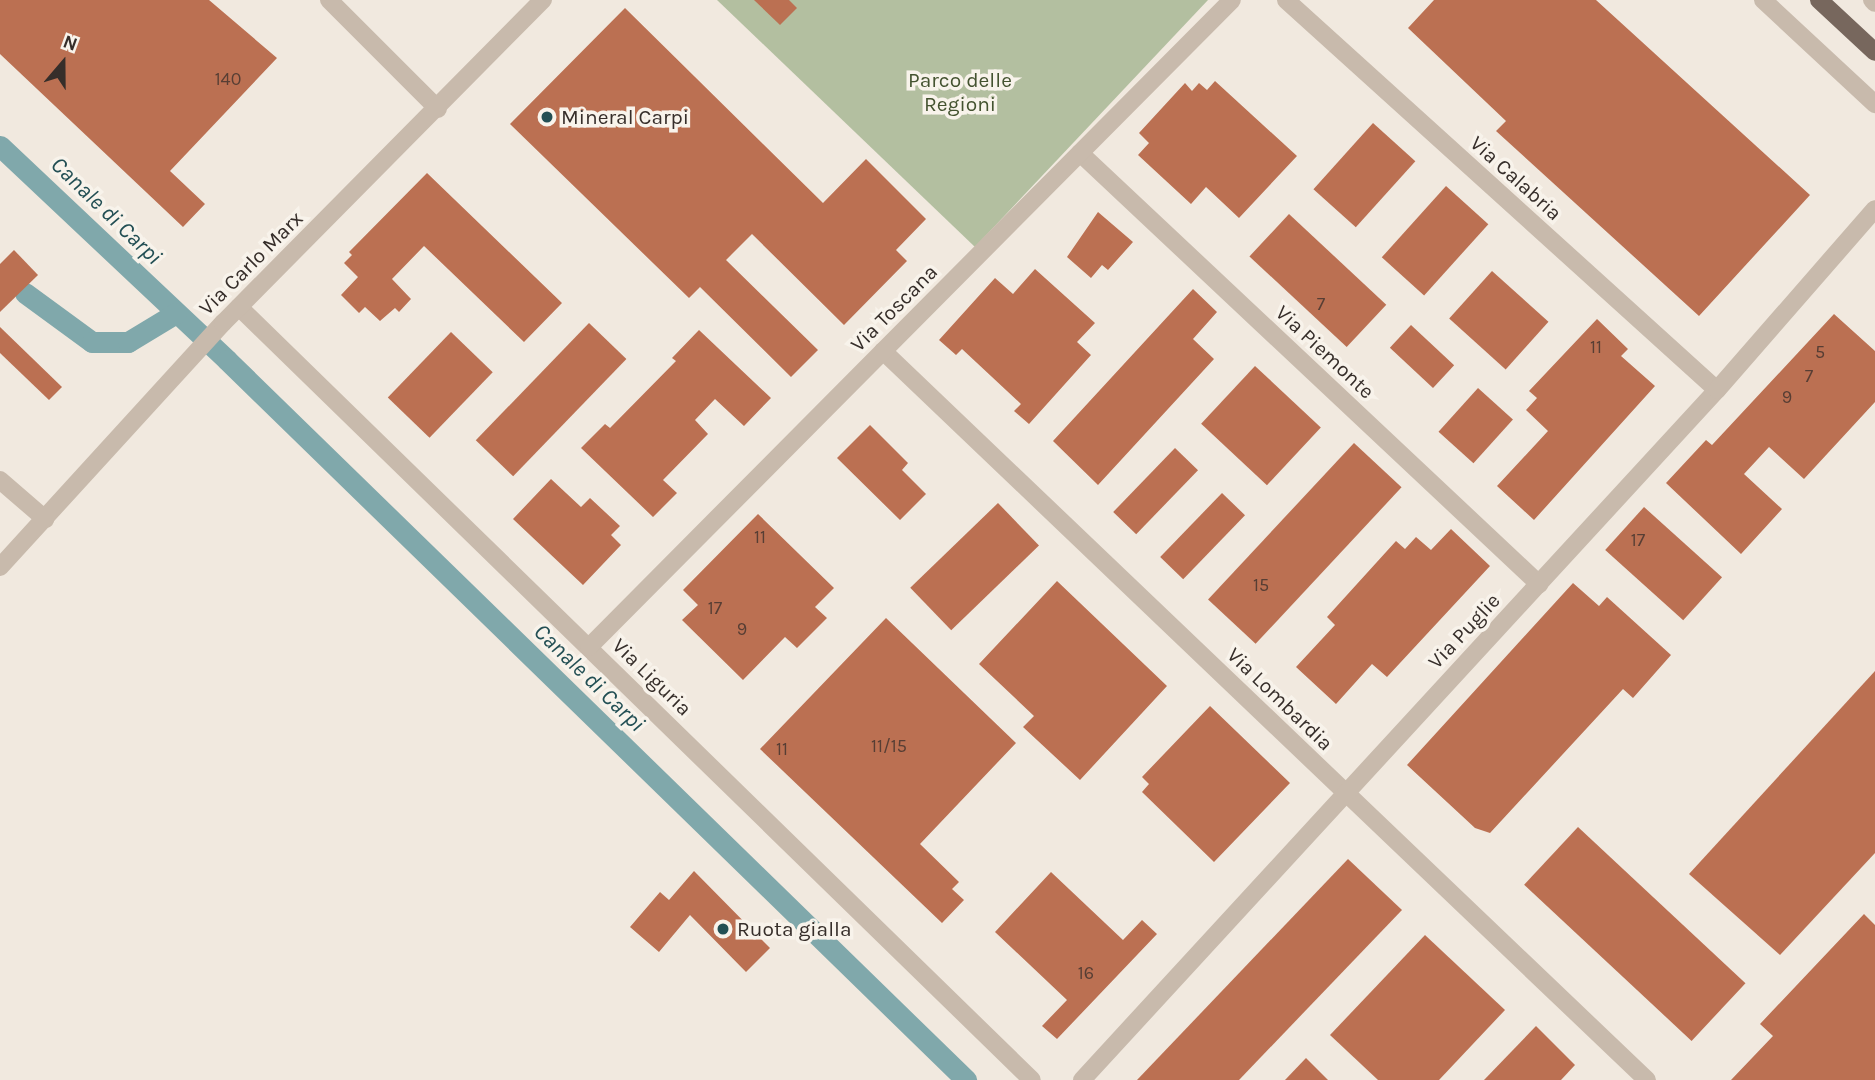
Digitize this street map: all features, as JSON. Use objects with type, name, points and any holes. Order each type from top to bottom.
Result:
[{"type":"main road","points":[[1819,0],[1875,52]]},
{"type":"street","points":[[330,0],[438,109]]},
{"type":"street","name":"Via Carlo Marx","points":[[0,567],[223,323],[438,109],[543,0]]},
{"type":"street","name":"Via Toscana","points":[[589,647],[1232,0]]},
{"type":"street","name":"Via Calabria","points":[[1286,0],[1717,390]]},
{"type":"street","points":[[1763,0],[1875,104]]},
{"type":"street","name":"Via Piemonte","points":[[1080,153],[1539,584]]},
{"type":"street","name":"Via Puglie","points":[[1082,1080],[1717,390],[1875,209]]},
{"type":"street","name":"Via Liguria","points":[[239,307],[1032,1080]]},
{"type":"street","name":"Via Lombardia","points":[[883,351],[1647,1080]]},
{"type":"street","points":[[0,480],[46,519]]},
{"type":"green space","name":"Parco delle Regioni","points":[[717,0],[1208,0],[975,247]]},
{"type":"building","points":[[0,0],[209,0],[277,58],[170,171],[205,204],[183,227],[0,54]]},
{"type":"building","points":[[754,0],[789,0],[797,8],[780,25]]},
{"type":"building","points":[[1434,0],[1596,0],[1810,195],[1699,316],[1496,131],[1506,121],[1408,28]]},
{"type":"building","points":[[625,8],[823,203],[866,159],[926,219],[896,250],[907,261],[844,325],[752,234],[726,260],[818,350],[791,377],[700,287],[689,298],[510,124]]},
{"type":"building","points":[[1215,81],[1297,156],[1239,218],[1206,187],[1191,204],[1138,155],[1149,143],[1139,133],[1185,83],[1192,91],[1199,83],[1207,90]]},
{"type":"building","points":[[1373,123],[1415,161],[1356,227],[1313,189]]},
{"type":"building","points":[[427,173],[562,303],[524,342],[424,246],[392,279],[411,299],[399,312],[395,308],[380,321],[365,307],[359,313],[341,295],[358,277],[344,263],[352,255],[349,252]]},
{"type":"building","points":[[1446,186],[1488,224],[1424,295],[1382,257]]},
{"type":"building","points":[[1098,212],[1133,242],[1108,270],[1102,265],[1091,278],[1067,257]]},
{"type":"building","points":[[1289,214],[1386,305],[1347,347],[1249,256]]},
{"type":"building","points":[[14,250],[38,275],[0,312],[0,264]]},
{"type":"building","points":[[1035,269],[1095,323],[1077,342],[1091,355],[1029,424],[1014,411],[1021,404],[962,349],[956,355],[939,340],[995,278],[1013,294]]},
{"type":"building","points":[[1492,271],[1548,322],[1506,369],[1449,319]]},
{"type":"building","points":[[1193,289],[1217,312],[1193,339],[1214,359],[1098,485],[1053,441]]},
{"type":"building","points":[[1834,314],[1875,351],[1875,402],[1804,479],[1769,447],[1744,474],[1782,509],[1741,554],[1666,483],[1706,440],[1712,445]]},
{"type":"building","points":[[1597,319],[1628,349],[1621,356],[1655,386],[1534,520],[1497,486],[1548,431],[1526,410],[1537,398],[1529,391]]},
{"type":"building","points":[[589,323],[626,359],[513,476],[476,440]]},
{"type":"building","points":[[1411,325],[1454,365],[1433,388],[1390,348]]},
{"type":"building","points":[[0,327],[62,387],[49,400],[0,353]]},
{"type":"building","points":[[699,330],[771,398],[744,426],[715,399],[695,420],[708,434],[663,480],[677,493],[653,517],[581,448],[605,424],[610,428],[676,361],[672,358]]},
{"type":"building","points":[[451,332],[493,372],[430,438],[388,397]]},
{"type":"building","points":[[1255,366],[1321,427],[1267,485],[1201,424]]},
{"type":"building","points":[[1478,388],[1513,419],[1473,463],[1439,432]]},
{"type":"building","points":[[870,425],[908,463],[902,470],[926,494],[900,520],[837,458]]},
{"type":"building","points":[[1354,443],[1402,487],[1256,644],[1208,600]]},
{"type":"building","points":[[1175,448],[1198,470],[1136,534],[1113,512]]},
{"type":"building","points":[[551,479],[581,507],[590,498],[620,526],[611,535],[621,545],[583,585],[513,519]]},
{"type":"building","points":[[1222,493],[1245,515],[1183,579],[1160,557]]},
{"type":"building","points":[[998,503],[1039,545],[951,630],[910,588]]},
{"type":"building","points":[[1644,507],[1722,577],[1683,620],[1605,550]]},
{"type":"building","points":[[758,514],[834,588],[815,607],[827,618],[797,648],[785,637],[743,680],[682,620],[698,605],[683,590]]},
{"type":"building","points":[[1451,529],[1490,566],[1387,677],[1372,664],[1336,704],[1296,667],[1335,625],[1327,617],[1396,541],[1405,549],[1416,537],[1431,550]]},
{"type":"building","points":[[1057,581],[1167,686],[1080,780],[1023,727],[1034,716],[979,664]]},
{"type":"building","points":[[1573,583],[1599,606],[1607,597],[1671,655],[1633,698],[1623,689],[1490,833],[1475,828],[1407,765]]},
{"type":"building","points":[[886,618],[1016,743],[920,844],[959,882],[952,889],[964,900],[942,923],[760,749]]},
{"type":"building","points":[[1875,671],[1875,853],[1780,955],[1689,874]]},
{"type":"building","points":[[1210,706],[1290,783],[1214,862],[1142,792],[1149,784],[1142,777]]},
{"type":"building","points":[[1578,827],[1745,983],[1692,1041],[1524,885]]},
{"type":"building","points":[[1348,859],[1402,910],[1239,1080],[1137,1080]]},
{"type":"building","points":[[694,871],[770,948],[746,972],[690,915],[659,952],[630,927],[660,892],[669,900]]},
{"type":"building","points":[[1051,872],[1123,940],[1142,920],[1157,934],[1057,1039],[1042,1026],[1067,1000],[995,932]]},
{"type":"building","points":[[1864,914],[1875,925],[1875,1080],[1731,1080],[1773,1036],[1760,1024]]},
{"type":"building","points":[[1425,935],[1505,1010],[1439,1080],[1378,1080],[1330,1035]]},
{"type":"building","points":[[1536,1026],[1575,1065],[1561,1080],[1484,1080]]},
{"type":"building","points":[[1306,1058],[1328,1080],[1285,1080]]},
{"type":"waterway","name":"Canale di Carpi","points":[[0,146],[227,360],[966,1080]]},
{"type":"waterway","name":"Canale di Carpi","points":[[25,293],[92,342],[128,342],[176,313]]},
{"type":"place","name":"Mineral Carpi","points":[[547,117]]},
{"type":"place","name":"Ruota gialla","points":[[723,929]]}]
